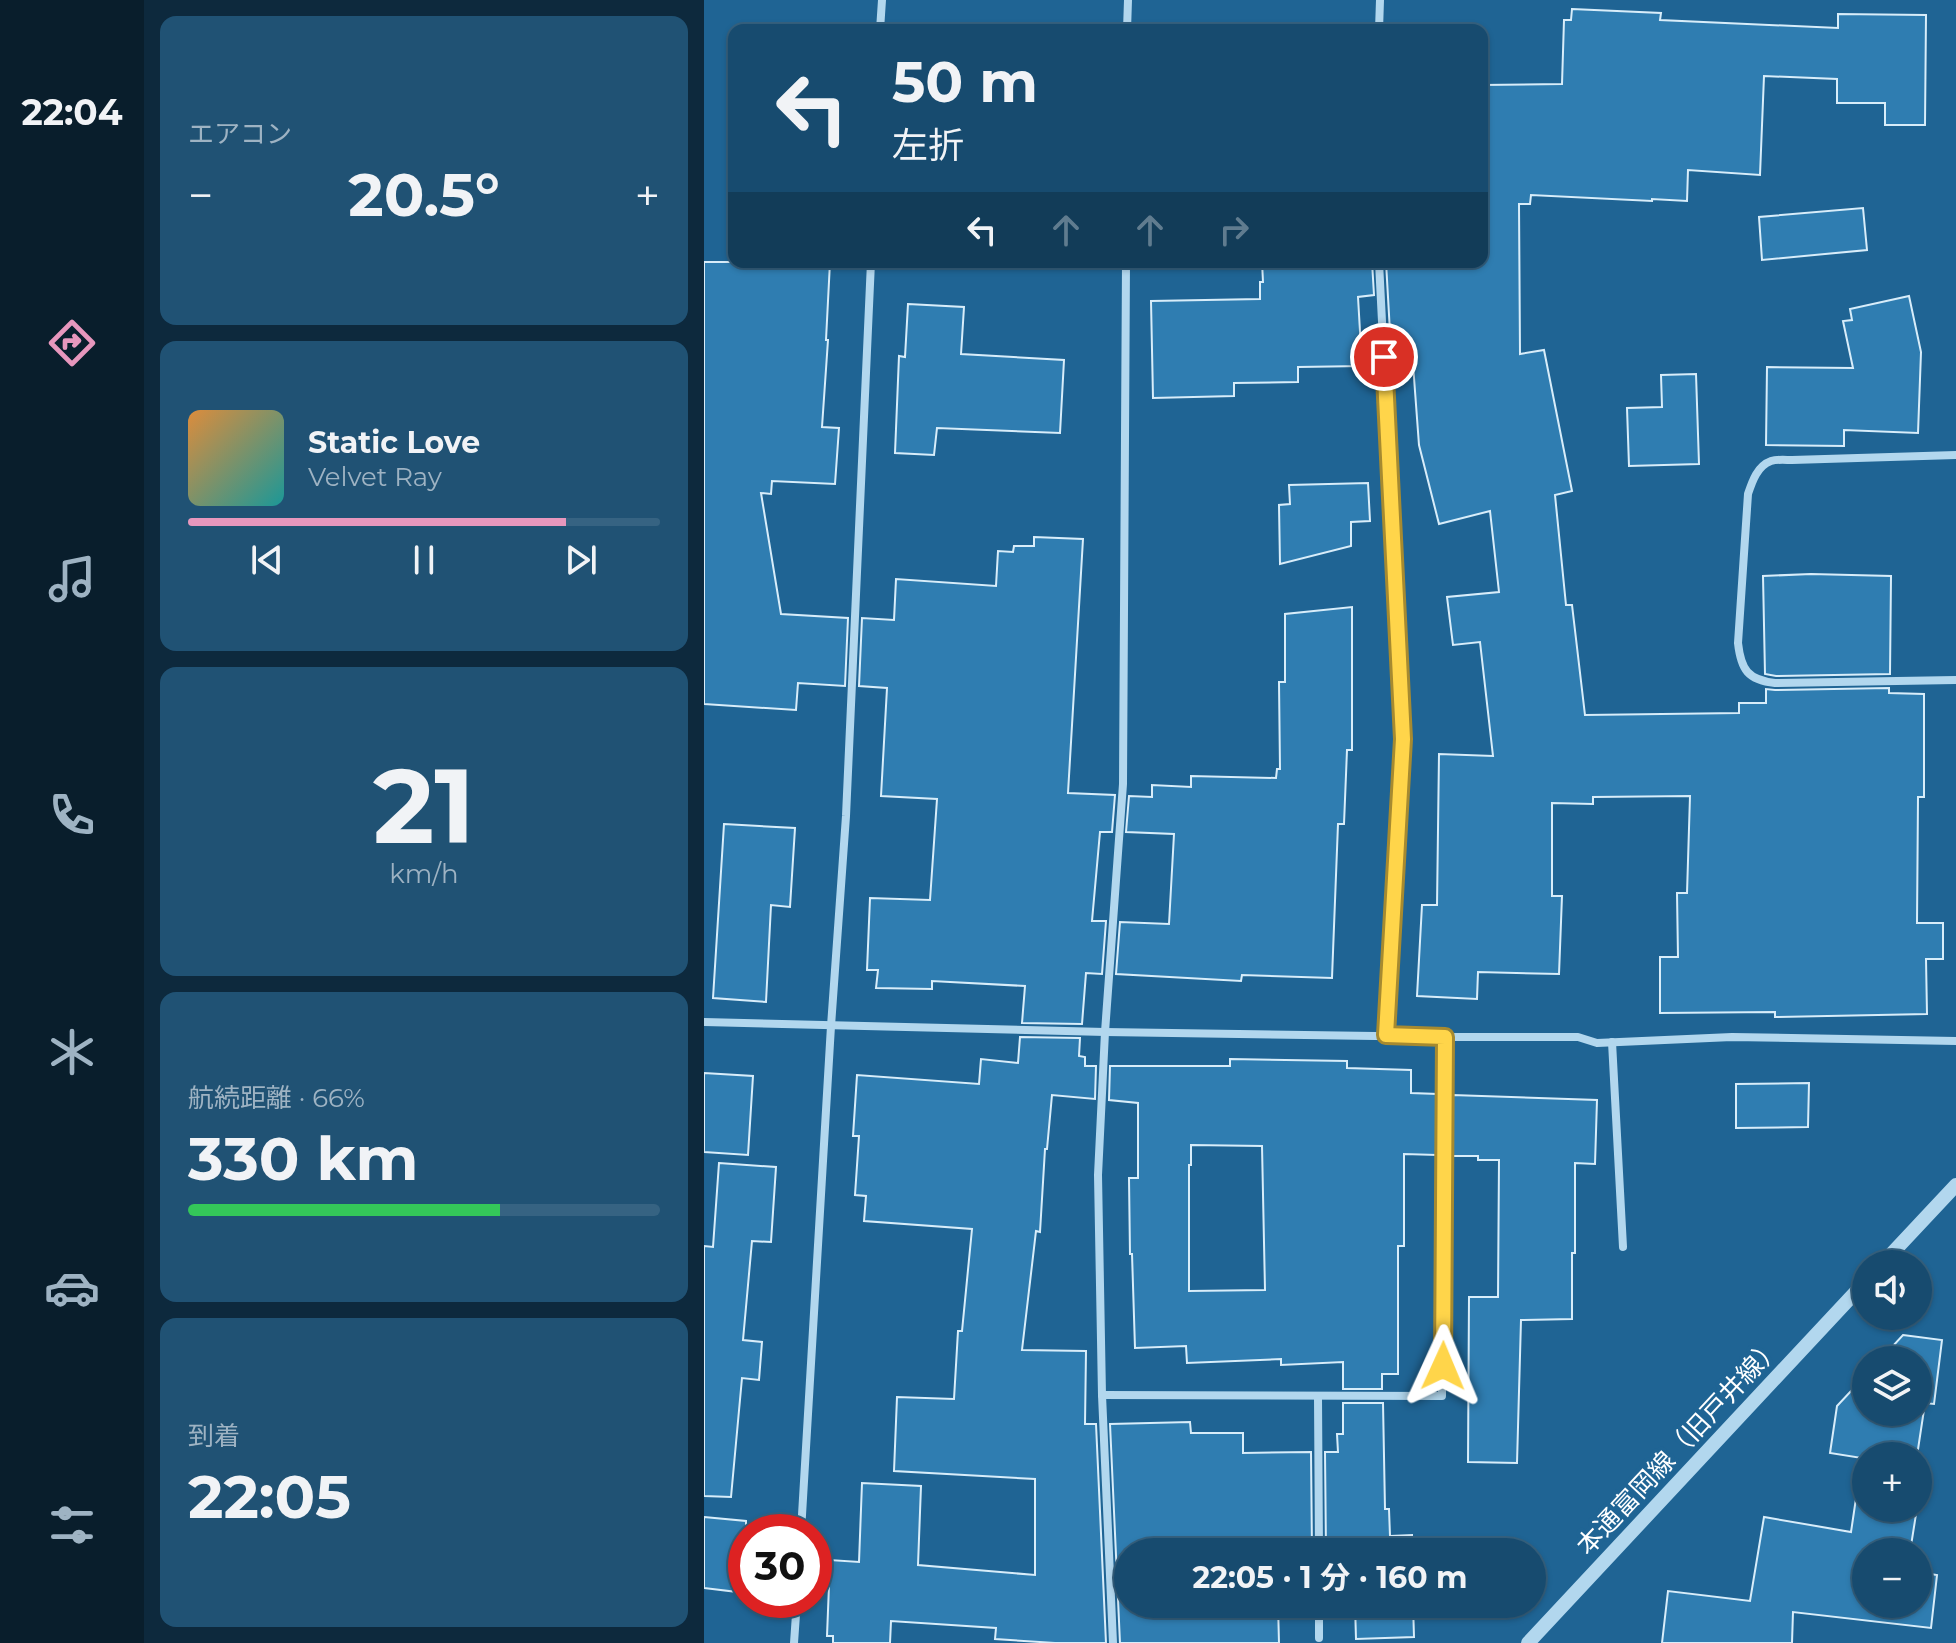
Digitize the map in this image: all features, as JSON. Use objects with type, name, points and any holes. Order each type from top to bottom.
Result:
[{"type":"street","points":[[880,24],[882,0]]},
{"type":"street","points":[[1127,24],[1128,0]]},
{"type":"street","points":[[1379,24],[1380,0]]},
{"type":"street","points":[[802,1514],[846,816],[871,268]]},
{"type":"street","points":[[1113,1643],[1102,1395],[1098,1175],[1123,784],[1126,268]]},
{"type":"street","points":[[1379,268],[1403,739],[1386,1035]]},
{"type":"street","points":[[1956,455],[1781,460],[1771,461],[1762,467],[1753,479],[1748,494],[1738,643],[1740,662],[1748,674],[1761,681],[1956,680]]},
{"type":"street","points":[[704,1022],[1105,1032],[1578,1037],[1597,1043],[1732,1037],[1956,1041]]},
{"type":"street","points":[[1102,1395],[1442,1396],[1445,1037]]},
{"type":"street","points":[[1612,1042],[1623,1247]]},
{"type":"street","points":[[1895,1250],[1956,1185]]},
{"type":"street","name":"本通富岡線（旧戸井線）","points":[[1528,1643],[1852,1296]]},
{"type":"street","points":[[1318,1397],[1319,1538]]},
{"type":"street","points":[[794,1643],[796,1618]]},
{"type":"street","points":[[1319,1618],[1319,1638]]},
{"type":"building","points":[[1572,9],[1661,13],[1660,20],[1838,28],[1838,14],[1926,15],[1925,125],[1885,125],[1885,103],[1837,103],[1837,79],[1764,76],[1760,175],[1688,170],[1687,201],[1531,195],[1530,204],[1519,204],[1520,354],[1544,350],[1572,491],[1555,495],[1566,605],[1572,605],[1585,715],[1739,713],[1739,703],[1766,703],[1766,689],[1889,688],[1889,693],[1924,694],[1924,797],[1918,797],[1917,923],[1943,923],[1943,959],[1926,959],[1927,1014],[1775,1017],[1775,1012],[1660,1013],[1660,957],[1678,957],[1677,893],[1687,893],[1690,796],[1593,797],[1593,804],[1552,803],[1552,896],[1562,896],[1559,974],[1478,972],[1477,999],[1417,996],[1422,905],[1437,905],[1439,754],[1493,756],[1480,642],[1453,645],[1447,597],[1499,592],[1490,511],[1439,524],[1419,445],[1413,364],[1398,365],[1390,332],[1386,268],[1488,268],[1488,85],[1562,84],[1564,20],[1571,20]]},
{"type":"building","points":[[1863,208],[1867,250],[1762,260],[1759,217]]},
{"type":"building","points":[[704,262],[728,262],[728,268],[830,268],[822,427],[839,428],[835,484],[772,481],[771,494],[761,493],[781,614],[848,618],[845,686],[798,683],[796,710],[704,704]]},
{"type":"building","points":[[1262,268],[1372,268],[1374,295],[1358,297],[1362,366],[1298,367],[1298,382],[1234,383],[1234,396],[1153,398],[1151,301],[1260,299],[1260,282],[1263,282]]},
{"type":"building","points":[[1909,296],[1921,352],[1918,433],[1844,430],[1844,446],[1766,445],[1767,367],[1853,368],[1843,321],[1852,320],[1850,309]]},
{"type":"building","points":[[908,304],[964,307],[961,354],[1064,360],[1060,433],[937,428],[934,455],[895,453],[899,356],[905,357]]},
{"type":"building","points":[[1696,374],[1699,464],[1629,466],[1627,408],[1662,407],[1661,375]]},
{"type":"building","points":[[1368,483],[1370,521],[1351,522],[1351,546],[1280,564],[1279,505],[1290,504],[1289,485]]},
{"type":"building","points":[[1034,537],[1083,539],[1068,793],[1115,795],[1112,832],[1100,832],[1092,921],[1106,921],[1102,974],[1086,973],[1082,1024],[1022,1023],[1025,986],[932,981],[932,989],[876,988],[878,970],[867,970],[870,898],[930,900],[937,799],[881,796],[887,688],[859,686],[862,618],[894,620],[896,579],[996,586],[998,551],[1013,552],[1014,546],[1034,546]]},
{"type":"building","points":[[1763,576],[1891,576],[1890,674],[1765,674]]},
{"type":"building","points":[[1352,607],[1352,750],[1347,750],[1344,824],[1338,824],[1332,978],[1242,975],[1241,981],[1116,974],[1120,922],[1169,924],[1174,834],[1126,832],[1129,796],[1152,797],[1152,785],[1191,787],[1191,776],[1276,778],[1277,769],[1280,769],[1279,682],[1285,682],[1285,614]]},
{"type":"building","points":[[724,824],[795,828],[790,907],[771,905],[766,1002],[713,998]]},
{"type":"building","points":[[1020,1037],[1080,1038],[1079,1056],[1085,1057],[1085,1066],[1096,1066],[1095,1099],[1052,1095],[1040,1232],[1036,1231],[1022,1350],[1086,1351],[1085,1424],[1096,1424],[1106,1643],[995,1639],[996,1628],[891,1621],[890,1643],[833,1643],[833,1636],[827,1636],[828,1618],[832,1618],[832,1560],[859,1562],[862,1483],[921,1486],[918,1565],[1035,1575],[1035,1479],[894,1471],[897,1397],[954,1399],[958,1331],[962,1331],[972,1229],[864,1221],[866,1196],[855,1195],[859,1136],[853,1136],[857,1075],[979,1084],[981,1059],[1018,1063]]},
{"type":"building","points":[[1230,1059],[1347,1061],[1347,1068],[1411,1070],[1411,1093],[1438,1094],[1437,1155],[1404,1154],[1404,1246],[1398,1246],[1398,1374],[1382,1374],[1382,1389],[1343,1389],[1343,1362],[1281,1365],[1281,1359],[1187,1363],[1186,1346],[1135,1348],[1129,1178],[1138,1178],[1138,1103],[1109,1100],[1110,1066],[1230,1066]],"holes":[[[1191,1145],[1262,1146],[1265,1290],[1189,1291]]]},
{"type":"building","points":[[704,1073],[753,1076],[748,1155],[704,1152]]},
{"type":"building","points":[[1809,1083],[1808,1127],[1736,1128],[1736,1084]]},
{"type":"building","points":[[1452,1095],[1597,1100],[1595,1164],[1575,1163],[1572,1319],[1521,1320],[1517,1463],[1468,1462],[1469,1297],[1498,1297],[1499,1160],[1451,1156]]},
{"type":"building","points":[[719,1163],[776,1167],[771,1242],[752,1241],[743,1340],[762,1342],[759,1380],[742,1378],[731,1497],[704,1496],[704,1246],[713,1247]]},
{"type":"building","points":[[1903,1335],[1942,1340],[1934,1404],[1932,1346],[1893,1346]]},
{"type":"building","points":[[1852,1390],[1852,1426],[1922,1426],[1919,1442],[1852,1442],[1852,1456],[1830,1453],[1837,1406]]},
{"type":"building","points":[[1343,1403],[1383,1403],[1385,1509],[1389,1509],[1390,1536],[1412,1535],[1412,1538],[1326,1538],[1325,1452],[1338,1452],[1337,1434],[1343,1434]]},
{"type":"building","points":[[1190,1422],[1191,1433],[1243,1433],[1243,1453],[1311,1452],[1312,1538],[1115,1538],[1110,1424]]},
{"type":"building","points":[[704,1517],[728,1519],[728,1591],[704,1588]]},
{"type":"building","points":[[1764,1517],[1851,1532],[1852,1522],[1915,1522],[1912,1538],[1852,1538],[1852,1618],[1932,1618],[1932,1574],[1937,1575],[1931,1628],[1793,1612],[1792,1643],[1662,1643],[1668,1591],[1750,1601]]},
{"type":"building","points":[[1119,1618],[1278,1618],[1279,1643],[1120,1643]]},
{"type":"building","points":[[1355,1618],[1413,1618],[1414,1637],[1356,1639]]},
{"type":"route","points":[[1384,357],[1403,739],[1386,1035],[1445,1037],[1443,1366]]}]
